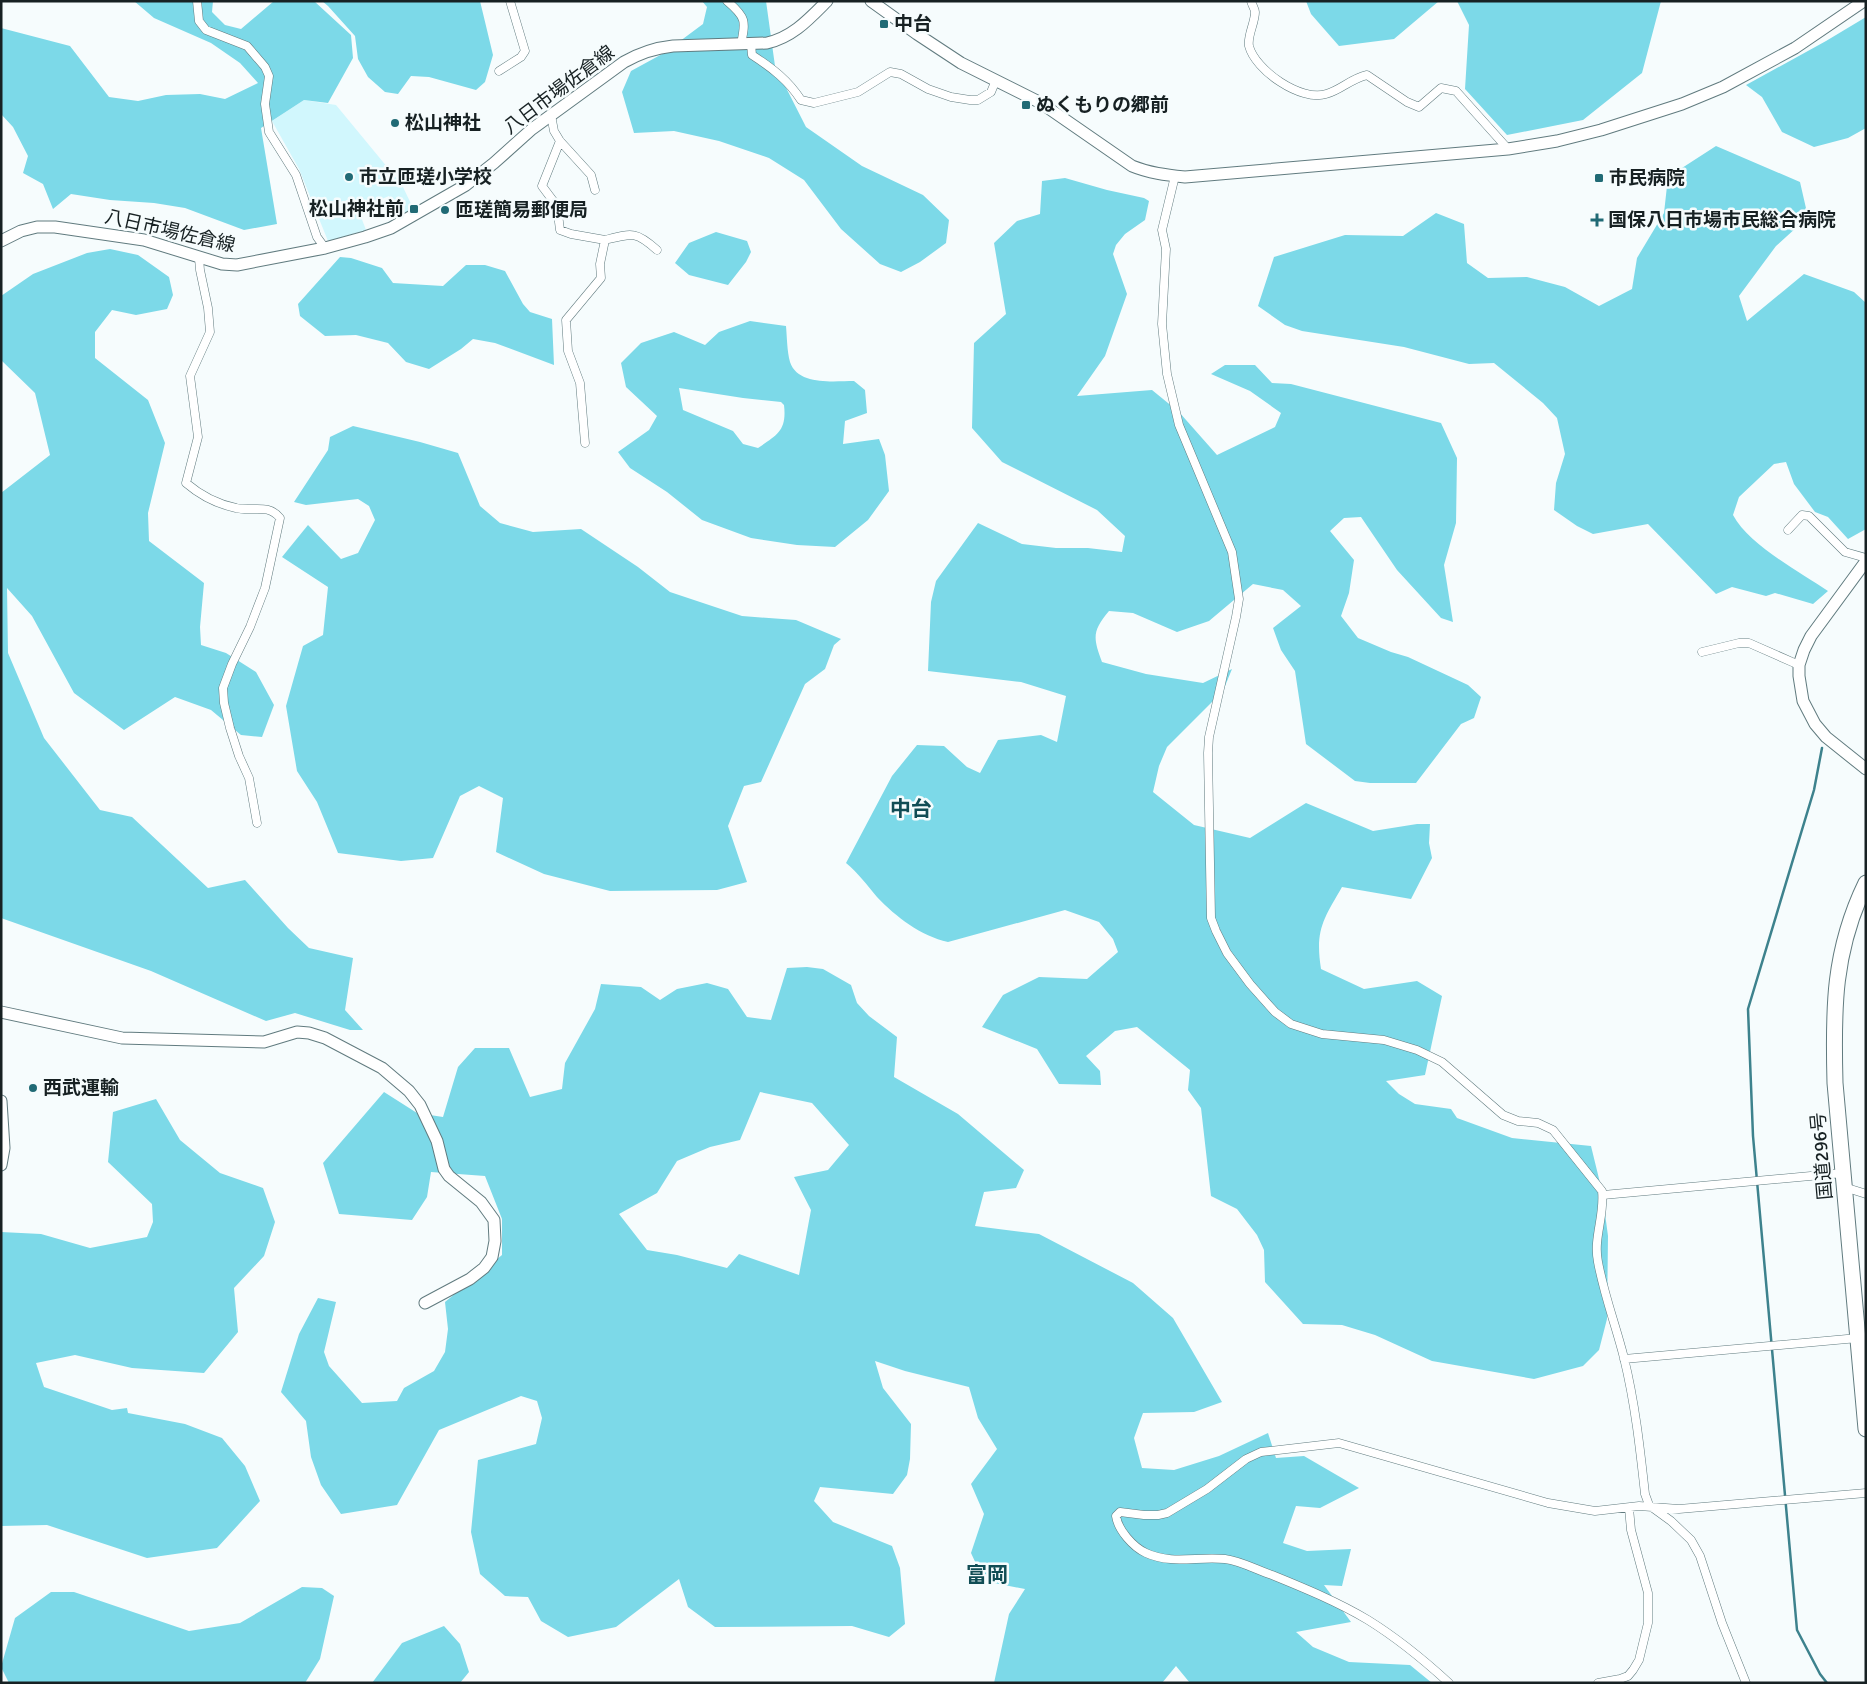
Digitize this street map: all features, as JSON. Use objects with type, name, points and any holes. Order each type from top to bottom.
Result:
[{"type":"highway","name":"国道296号","points":[[1866,883],[1858,898],[1841,952],[1834,1008],[1835,1083],[1866,1429]]},
{"type":"street","points":[[197,1],[199,22],[206,30],[247,46],[265,66],[269,76],[265,104],[269,132],[296,175],[317,237],[325,248]]},
{"type":"street","points":[[499,71],[521,57],[524,52],[510,1]]},
{"type":"street","points":[[727,1],[742,15],[746,44],[752,55],[776,70],[792,86],[801,100],[814,102],[858,92],[890,72],[901,74],[928,89],[951,97],[970,100],[978,100],[991,92],[996,80]]},
{"type":"street","name":"八日市場佐倉線","points":[[1,241],[21,231],[37,227],[56,227],[144,240],[199,258],[222,264],[237,265],[325,248],[391,228],[455,192],[494,164],[532,128],[624,62],[649,50],[673,46],[767,44],[778,41],[788,36],[827,1]]},
{"type":"street","points":[[872,1],[916,34],[961,62],[1041,103],[1132,166],[1145,172],[1196,177],[1508,149],[1557,141],[1601,130],[1723,87],[1795,48],[1864,1]]},
{"type":"street","points":[[1251,1],[1255,11],[1249,45],[1257,62],[1288,88],[1310,94],[1324,95],[1338,89],[1354,78],[1367,75],[1406,102],[1419,107],[1441,88],[1456,91],[1508,149]]},
{"type":"street","points":[[551,114],[554,131],[560,141],[591,175],[595,190]]},
{"type":"street","points":[[560,141],[542,186],[557,206],[560,230],[571,234],[605,240],[626,234],[642,237],[658,250]]},
{"type":"street","points":[[1176,176],[1162,230],[1166,249],[1162,324],[1167,374],[1179,425],[1232,552],[1238,599],[1236,617],[1209,737],[1211,918],[1227,954],[1275,1012],[1291,1024],[1322,1034],[1384,1040],[1417,1050],[1442,1062],[1503,1115],[1518,1121],[1538,1123],[1553,1130],[1559,1135],[1602,1191],[1604,1202],[1597,1242],[1598,1262],[1624,1359],[1637,1419],[1645,1494],[1649,1506],[1691,1540],[1700,1556],[1722,1623],[1746,1683]]},
{"type":"street","points":[[585,443],[580,383],[568,350],[566,320],[601,278],[600,264],[605,240]]},
{"type":"street","points":[[199,258],[208,308],[210,332],[190,376],[198,437],[186,483],[199,494],[237,509],[266,508],[280,518],[264,588],[223,688],[224,703],[230,728],[239,756],[249,778],[258,823]]},
{"type":"street","points":[[1788,530],[1802,516],[1809,516],[1845,552],[1866,560],[1811,636],[1799,665],[1800,689],[1803,702],[1815,724],[1826,737],[1866,769]]},
{"type":"street","points":[[1702,652],[1739,643],[1748,643],[1799,665]]},
{"type":"street","points":[[1,1012],[122,1038],[264,1042],[297,1032],[309,1033],[325,1038],[389,1073],[410,1090],[420,1105],[436,1142],[444,1169],[449,1176],[481,1202],[494,1220],[495,1241],[492,1258],[484,1268],[425,1303]]},
{"type":"street","points":[[1,1101],[4,1148],[1,1165]]},
{"type":"street","points":[[1603,1195],[1844,1180],[1866,1194]]},
{"type":"street","points":[[1624,1359],[1858,1338]]},
{"type":"street","points":[[1449,1683],[1393,1636],[1367,1620],[1300,1586],[1256,1568],[1226,1559],[1172,1561],[1145,1553],[1129,1540],[1118,1523],[1116,1516],[1120,1512],[1144,1515],[1167,1513],[1207,1489],[1246,1459],[1261,1452],[1339,1443],[1548,1504],[1594,1511],[1649,1506],[1679,1508],[1866,1493]]},
{"type":"street","points":[[1598,1683],[1628,1676],[1639,1660],[1648,1623],[1648,1593],[1633,1538],[1629,1508]]},
{"type":"shaded area","points":[[134,1],[213,1],[212,12],[225,25],[241,29],[274,1],[314,1],[351,35],[353,58],[328,103],[304,100],[261,128],[277,224],[244,230],[185,208],[71,194],[53,209],[43,184],[23,173],[28,156],[13,127],[1,114],[1,28],[70,46],[109,97],[138,101],[166,95],[200,94],[225,99],[258,83],[240,63],[211,43],[154,18]]},
{"type":"shaded area","points":[[322,1],[480,1],[493,55],[485,82],[476,90],[429,77],[411,76],[398,94],[385,92],[368,77],[358,59],[355,36]]},
{"type":"shaded area","points":[[702,1],[766,1],[775,66],[806,127],[862,166],[923,195],[949,220],[946,243],[920,262],[901,272],[880,264],[841,229],[804,180],[769,158],[719,141],[674,131],[634,133],[622,92],[631,71],[664,53],[703,24],[707,7]]},
{"type":"shaded area","points":[[1306,1],[1439,1],[1394,39],[1339,46],[1311,14]]},
{"type":"shaded area","points":[[1457,1],[1661,1],[1642,73],[1583,120],[1507,135],[1465,89],[1469,25]]},
{"type":"shaded area","points":[[1866,17],[1866,128],[1848,138],[1814,147],[1782,132],[1762,97],[1746,85]]},
{"type":"shaded area","name":"市立匝瑳小学校","points":[[304,100],[336,105],[402,185],[414,210],[402,217],[389,196],[358,209],[366,230],[328,241],[299,169],[272,121]]},
{"type":"shaded area","points":[[1716,146],[1800,182],[1808,217],[1776,246],[1739,296],[1747,321],[1804,274],[1854,292],[1866,303],[1866,529],[1848,539],[1828,517],[1815,512],[1794,484],[1786,462],[1774,464],[1739,497],[1733,515],[1751,537],[1763,547],[1828,591],[1813,604],[1775,593],[1766,596],[1732,587],[1716,594],[1648,524],[1593,534],[1577,526],[1554,510],[1556,483],[1565,454],[1557,418],[1543,403],[1494,363],[1469,364],[1404,347],[1302,331],[1285,325],[1258,306],[1274,257],[1345,235],[1403,236],[1436,213],[1464,224],[1467,263],[1488,278],[1527,277],[1565,287],[1599,306],[1632,289],[1637,258],[1664,213],[1668,177]]},
{"type":"shaded area","points":[[1065,178],[1144,198],[1149,201],[1145,220],[1125,234],[1116,245],[1113,254],[1127,294],[1105,356],[1077,396],[1152,390],[1179,412],[1217,455],[1275,427],[1281,413],[1250,391],[1211,374],[1225,365],[1255,365],[1272,383],[1291,384],[1441,423],[1457,458],[1456,523],[1444,565],[1453,622],[1441,618],[1397,570],[1361,517],[1344,518],[1330,531],[1354,560],[1349,593],[1341,616],[1358,638],[1408,657],[1468,685],[1481,697],[1474,718],[1461,724],[1416,783],[1370,783],[1355,781],[1306,744],[1295,671],[1281,650],[1273,628],[1301,606],[1283,590],[1253,584],[1209,621],[1177,632],[1133,613],[1109,611],[1099,624],[1096,641],[1102,662],[1146,674],[1203,683],[1232,669],[1223,691],[1167,747],[1159,766],[1153,792],[1194,825],[1250,838],[1306,803],[1373,831],[1417,824],[1430,824],[1429,843],[1432,858],[1411,899],[1342,887],[1322,926],[1319,944],[1321,969],[1364,989],[1417,981],[1442,996],[1425,1075],[1386,1081],[1399,1094],[1415,1104],[1451,1109],[1457,1118],[1512,1138],[1591,1146],[1602,1191],[1608,1236],[1607,1319],[1599,1350],[1583,1366],[1534,1379],[1432,1361],[1375,1335],[1342,1325],[1303,1324],[1265,1282],[1264,1250],[1257,1235],[1237,1209],[1211,1196],[1201,1108],[1188,1090],[1190,1070],[1137,1027],[1115,1031],[1086,1056],[1100,1071],[1101,1085],[1059,1084],[1037,1049],[982,1027],[1003,995],[1039,977],[1087,979],[1118,952],[1113,939],[1099,922],[1065,910],[948,942],[928,935],[909,925],[892,912],[846,863],[892,776],[917,745],[944,746],[967,767],[980,773],[998,740],[1041,735],[1057,742],[1066,696],[1021,682],[928,671],[931,602],[936,581],[978,523],[1022,544],[1122,552],[1125,536],[1097,510],[1002,462],[972,428],[974,343],[1006,314],[994,243],[1017,221],[1040,214],[1042,181]]},
{"type":"shaded area","points":[[716,232],[747,241],[751,252],[746,262],[728,285],[689,275],[675,263],[689,243]]},
{"type":"shaded area","points":[[110,249],[138,255],[169,277],[173,295],[167,309],[136,315],[112,310],[95,332],[95,358],[148,400],[165,443],[148,513],[149,541],[204,583],[200,627],[201,645],[226,653],[256,672],[274,705],[262,737],[241,735],[211,710],[175,697],[124,730],[74,693],[32,616],[7,588],[8,653],[44,738],[100,810],[132,817],[208,888],[245,880],[288,928],[309,948],[353,958],[345,1010],[363,1030],[350,1030],[295,1013],[266,1021],[151,971],[1,918],[1,493],[50,455],[35,393],[1,360],[1,296],[33,274],[87,253]]},
{"type":"shaded area","points":[[340,257],[351,258],[382,268],[393,283],[443,286],[466,265],[485,265],[505,271],[523,304],[530,312],[552,319],[554,365],[495,343],[473,339],[461,349],[429,369],[406,362],[388,343],[356,335],[325,336],[300,316],[298,304]]},
{"type":"shaded area","points":[[750,321],[786,326],[790,362],[794,370],[808,379],[818,381],[854,381],[865,390],[867,413],[845,421],[843,444],[879,439],[885,455],[889,491],[868,520],[835,547],[797,545],[751,538],[702,520],[667,492],[630,468],[618,452],[649,430],[657,416],[626,387],[621,363],[641,343],[674,332],[705,345],[719,332]],"holes":[[[679,388],[781,402],[784,405],[785,414],[782,427],[775,436],[758,448],[743,444],[733,431],[683,410]]]},
{"type":"shaded area","points":[[353,426],[458,453],[480,506],[500,523],[533,532],[581,529],[638,567],[670,592],[742,616],[796,620],[841,639],[834,645],[825,669],[805,684],[761,782],[744,786],[728,826],[747,882],[717,890],[610,891],[544,874],[496,852],[503,798],[479,786],[460,796],[433,858],[401,861],[338,853],[317,802],[297,771],[286,706],[303,646],[323,635],[328,587],[282,557],[308,525],[341,559],[358,553],[375,520],[369,506],[358,499],[306,505],[294,502],[328,450],[330,437]]},
{"type":"shaded area","points":[[807,967],[823,969],[851,985],[857,1003],[869,1016],[897,1037],[894,1077],[958,1114],[1024,1170],[1016,1188],[984,1192],[975,1226],[1039,1234],[1133,1283],[1173,1318],[1222,1402],[1194,1412],[1143,1413],[1134,1438],[1142,1468],[1174,1470],[1219,1456],[1268,1433],[1276,1458],[1304,1456],[1359,1488],[1320,1508],[1296,1506],[1283,1543],[1307,1551],[1351,1549],[1342,1586],[1324,1585],[1351,1622],[1296,1632],[1313,1647],[1349,1662],[1410,1665],[1432,1683],[1190,1683],[1176,1666],[1162,1683],[994,1683],[1009,1614],[1025,1589],[984,1581],[971,1553],[984,1514],[971,1484],[997,1449],[978,1418],[969,1387],[905,1371],[875,1361],[883,1388],[911,1424],[910,1459],[907,1475],[893,1494],[820,1487],[814,1501],[833,1522],[892,1546],[900,1568],[905,1624],[889,1637],[852,1626],[715,1627],[688,1607],[679,1579],[616,1627],[568,1637],[541,1621],[528,1597],[505,1596],[480,1574],[471,1532],[478,1460],[536,1444],[542,1418],[537,1401],[521,1396],[439,1430],[397,1505],[341,1514],[321,1485],[311,1457],[306,1421],[281,1392],[299,1334],[318,1298],[336,1302],[324,1352],[329,1366],[362,1403],[397,1401],[404,1388],[434,1371],[445,1352],[448,1329],[445,1302],[502,1255],[502,1219],[485,1176],[431,1172],[427,1197],[412,1220],[339,1214],[323,1163],[384,1092],[417,1113],[443,1117],[458,1067],[475,1048],[509,1048],[530,1097],[562,1089],[565,1063],[595,1009],[601,984],[641,987],[660,1000],[677,989],[707,983],[728,989],[747,1017],[771,1020],[787,968]],"holes":[[[760,1092],[812,1103],[849,1145],[828,1170],[794,1177],[811,1210],[799,1275],[739,1254],[727,1268],[677,1255],[647,1250],[619,1214],[657,1193],[677,1161],[710,1147],[740,1140]]]},
{"type":"shaded area","points":[[156,1099],[180,1140],[220,1173],[263,1188],[275,1222],[264,1256],[234,1288],[238,1332],[204,1373],[132,1368],[75,1355],[36,1363],[44,1387],[112,1410],[127,1408],[128,1413],[185,1424],[222,1438],[245,1466],[260,1501],[217,1548],[147,1558],[47,1525],[1,1526],[1,1232],[41,1234],[90,1248],[147,1237],[153,1222],[152,1204],[108,1162],[113,1112]]},
{"type":"shaded area","points":[[302,1587],[322,1588],[334,1596],[320,1659],[305,1683],[9,1683],[1,1667],[15,1618],[51,1592],[74,1592],[189,1631],[240,1623]]},
{"type":"shaded area","points":[[444,1626],[460,1644],[469,1672],[460,1683],[372,1683],[402,1643]]},
{"type":"waterway","points":[[1822,748],[1814,790],[1748,1009],[1753,1136],[1797,1630],[1820,1674],[1827,1683]]},
{"type":"place","name":"中台","points":[[884,24]]},
{"type":"place","name":"ぬくもりの郷前","points":[[1026,105]]},
{"type":"place","name":"松山神社","points":[[395,123]]},
{"type":"place","name":"市立匝瑳小学校","points":[[349,177]]},
{"type":"place","name":"市民病院","points":[[1599,178]]},
{"type":"place","name":"松山神社前","points":[[414,209]]},
{"type":"place","name":"匝瑳簡易郵便局","points":[[445,210]]},
{"type":"place","name":"国保八日市場市民総合病院","points":[[1597,220]]},
{"type":"place","name":"西武運輸","points":[[33,1088]]},
{"type":"district","name":"中台","points":[[911,809]]},
{"type":"district","name":"富岡","points":[[987,1575]]}]
